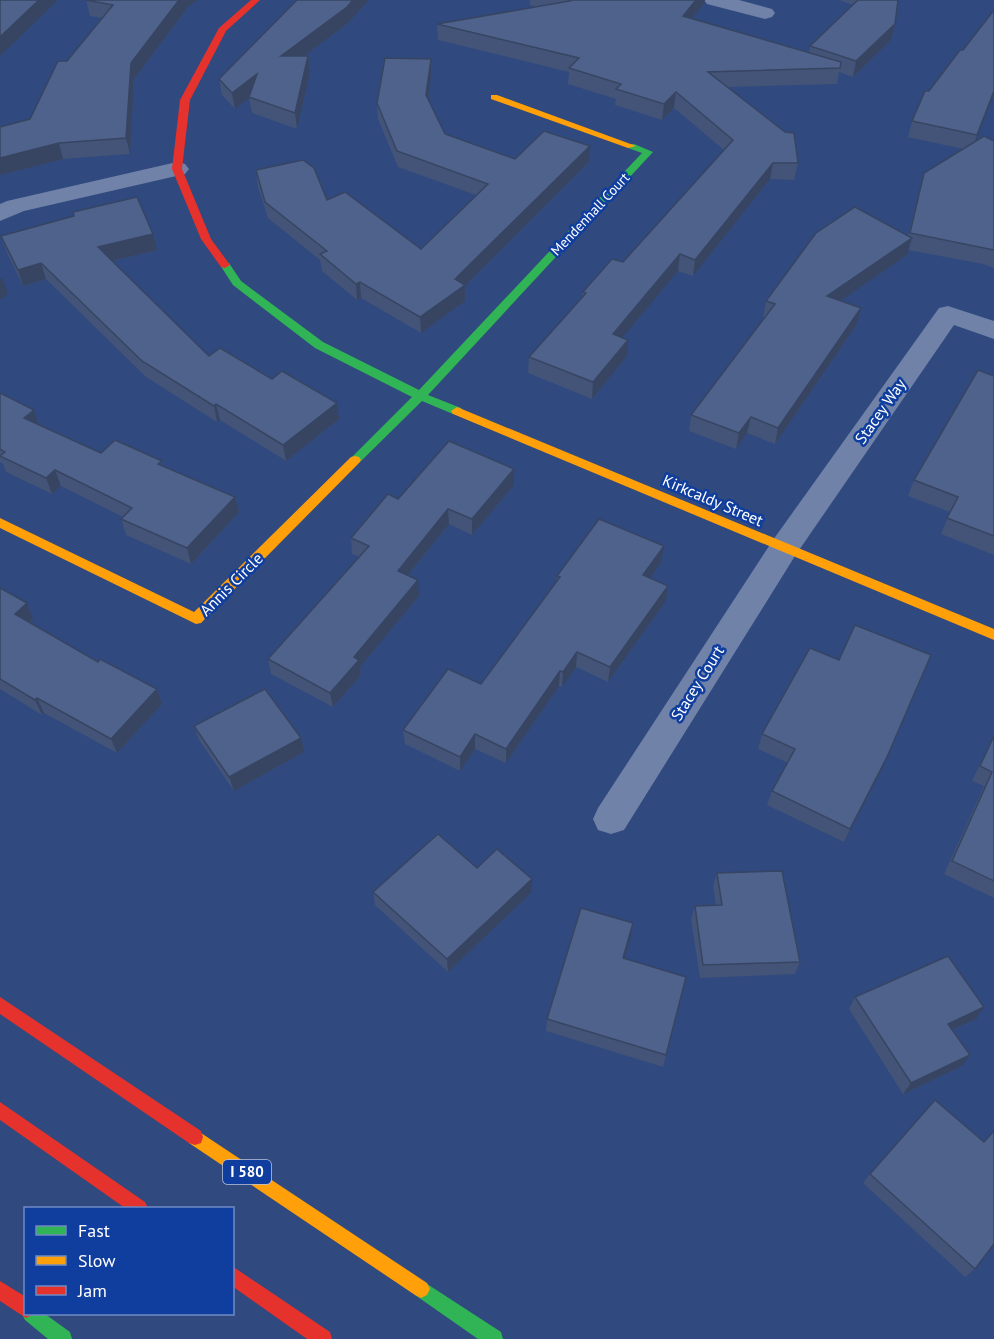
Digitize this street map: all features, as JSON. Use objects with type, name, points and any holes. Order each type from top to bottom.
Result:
[{"type":"main road","points":[[177,169],[185,100],[222,30],[256,0]]},
{"type":"main road","name":"Mendenhall Court","points":[[420,396],[648,152],[494,97]]},
{"type":"main road","name":"Kirkcaldy Street","points":[[177,169],[206,239],[237,283],[319,345],[420,396],[994,635]]},
{"type":"main road","name":"Annis Circle","points":[[0,523],[196,619],[420,396]]},
{"type":"main road","name":"I 580","points":[[0,1005],[494,1339]]},
{"type":"main road","points":[[0,1110],[136,1207]]},
{"type":"main road","points":[[234,1276],[322,1339]]},
{"type":"main road","points":[[0,1290],[24,1308]]},
{"type":"main road","points":[[32,1315],[63,1339]]},
{"type":"street","points":[[714,0],[765,13]]},
{"type":"street","points":[[0,214],[16,206],[177,169]]},
{"type":"street","name":"Stacey Way","points":[[784,548],[948,314],[994,330]]},
{"type":"street","name":"Stacey Court","points":[[611,819],[784,548]]},
{"type":"building","points":[[0,0],[39,0],[0,37]]},
{"type":"building","points":[[86,0],[179,0],[131,63],[126,138],[59,143],[0,158],[0,127],[30,119],[58,61],[67,61],[113,5]]},
{"type":"building","points":[[297,0],[353,0],[347,7],[281,56],[308,56],[295,113],[249,97],[257,74],[232,93],[219,79]]},
{"type":"building","points":[[568,0],[696,0],[683,16],[841,62],[840,68],[708,72],[785,132],[794,133],[798,163],[773,163],[695,260],[680,254],[613,334],[628,340],[593,382],[529,357],[586,293],[583,292],[612,259],[623,262],[733,140],[676,92],[664,104],[616,89],[621,84],[569,68],[579,58],[437,24],[570,1]]},
{"type":"building","points":[[858,0],[898,0],[895,24],[856,61],[810,46]]},
{"type":"building","points":[[994,10],[994,91],[977,135],[912,121],[925,91],[929,91]]},
{"type":"building","points":[[385,58],[431,59],[426,95],[445,134],[515,159],[544,131],[590,146],[455,279],[465,285],[420,317],[360,282],[356,284],[320,254],[327,251],[265,202],[256,170],[303,160],[314,168],[327,200],[345,192],[421,249],[488,184],[397,151],[377,103]]},
{"type":"building","points":[[984,136],[994,141],[994,250],[910,233],[924,173]]},
{"type":"building","points":[[137,197],[153,234],[98,247],[209,356],[220,348],[272,379],[282,371],[337,403],[283,445],[216,404],[214,406],[142,361],[41,263],[18,270],[1,236],[74,216],[73,212]]},
{"type":"building","points":[[855,207],[912,238],[827,296],[861,308],[778,428],[751,417],[739,433],[691,415],[775,304],[766,301],[816,233]]},
{"type":"building","points":[[978,370],[994,376],[994,536],[947,518],[958,497],[914,480]]},
{"type":"building","points":[[0,393],[34,410],[24,418],[101,453],[115,440],[162,461],[158,464],[235,497],[187,548],[121,519],[132,508],[55,470],[46,478],[0,456],[5,452],[0,449]]},
{"type":"building","points":[[449,441],[514,469],[472,519],[448,509],[398,571],[418,580],[354,657],[359,660],[330,693],[268,659],[369,546],[351,538],[388,494],[398,499]]},
{"type":"building","points":[[599,519],[664,546],[643,575],[668,586],[610,667],[577,652],[563,672],[560,671],[506,749],[475,734],[460,757],[403,730],[448,669],[481,684],[560,577],[557,576]]},
{"type":"building","points":[[0,588],[27,603],[15,614],[98,662],[100,659],[157,689],[111,739],[37,698],[35,700],[0,679]]},
{"type":"building","points":[[855,625],[931,655],[887,757],[850,829],[772,791],[795,749],[762,734],[810,648],[839,660]]},
{"type":"building","points":[[265,689],[301,738],[229,777],[194,726]]},
{"type":"building","points":[[994,736],[994,881],[952,861],[992,772],[980,766]]},
{"type":"building","points":[[438,834],[477,868],[497,849],[532,879],[447,959],[373,892]]},
{"type":"building","points":[[782,871],[800,962],[703,965],[695,906],[722,905],[717,873]]},
{"type":"building","points":[[581,908],[633,923],[623,958],[686,977],[666,1055],[547,1019]]},
{"type":"building","points":[[948,956],[984,1007],[948,1024],[970,1055],[911,1083],[855,997]]},
{"type":"building","points":[[935,1100],[984,1142],[994,1131],[994,1244],[975,1269],[870,1174]]},
{"type":"traffic: fast","points":[[355,460],[420,396],[648,152],[631,146]]},
{"type":"traffic: fast","points":[[225,265],[237,283],[319,345],[420,396],[457,411]]},
{"type":"traffic: fast","points":[[421,1289],[494,1339]]},
{"type":"traffic: fast","points":[[32,1315],[63,1339]]},
{"type":"traffic: slow","points":[[494,97],[631,146]]},
{"type":"traffic: slow","points":[[457,411],[994,635]]},
{"type":"traffic: slow","points":[[0,523],[196,619],[355,460]]},
{"type":"traffic: slow","points":[[195,1137],[421,1289]]},
{"type":"traffic: jam","points":[[225,265],[206,239],[177,169],[185,100],[222,30],[256,0]]},
{"type":"traffic: jam","points":[[0,1005],[195,1137]]},
{"type":"traffic: jam","points":[[0,1110],[138,1207]]},
{"type":"traffic: jam","points":[[234,1276],[323,1339]]},
{"type":"traffic: jam","points":[[0,1290],[24,1308]]}]
